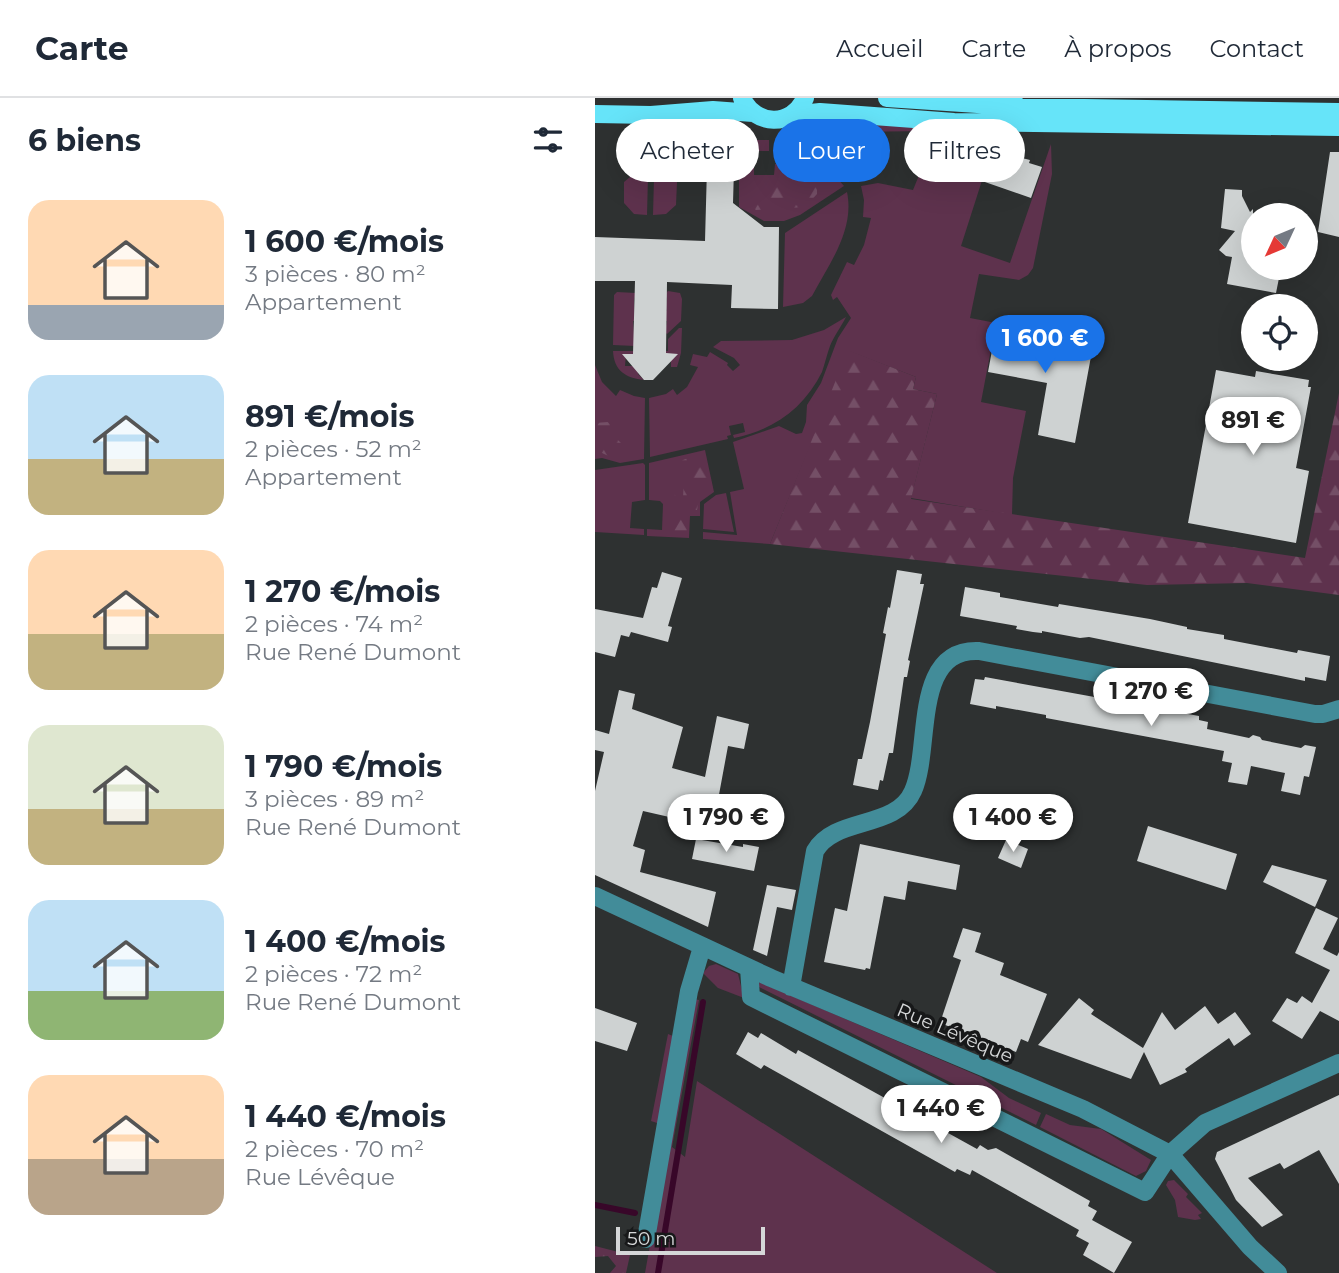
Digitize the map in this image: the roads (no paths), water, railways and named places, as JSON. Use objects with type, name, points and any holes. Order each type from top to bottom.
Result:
[{"type":"main road","points":[[742,98],[753,113]]},
{"type":"main road","points":[[792,115],[805,98]]},
{"type":"main road","points":[[887,98],[1035,108],[1339,112]]},
{"type":"main road","points":[[595,114],[651,115],[713,110],[753,113],[772,121],[792,115],[820,112],[921,121],[1339,127]]},
{"type":"street","points":[[791,987],[815,851],[819,844],[833,834],[894,811],[909,798],[916,780],[935,675],[954,655],[961,652],[979,652],[1315,714],[1339,709]]},
{"type":"street","name":"Rue Lévêque","points":[[595,896],[791,987],[1083,1109],[1170,1154],[1250,1247],[1278,1273]]},
{"type":"street","points":[[646,1239],[696,944]]},
{"type":"street","points":[[749,968],[751,997],[1145,1192],[1170,1154],[1205,1124],[1339,1063]]},
{"type":"waterway","points":[[658,1273],[703,1002]]},
{"type":"waterway","points":[[595,1205],[635,1213]]}]
